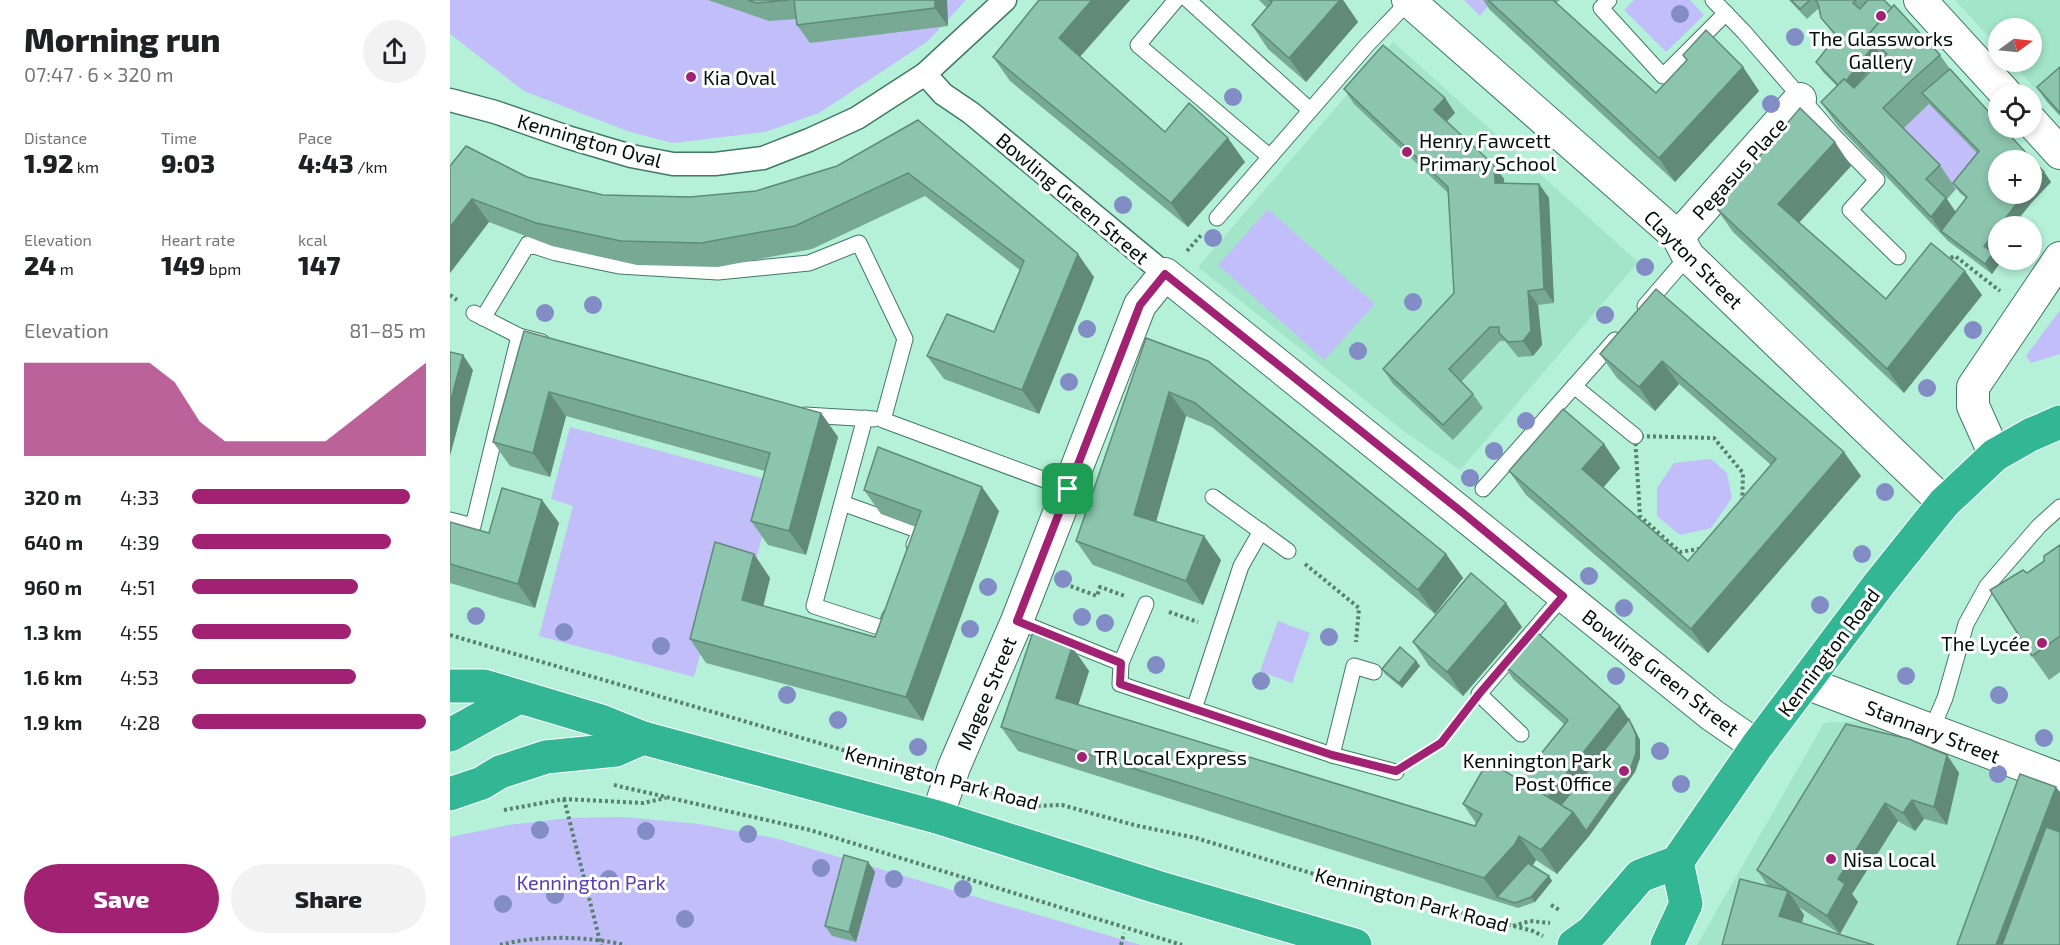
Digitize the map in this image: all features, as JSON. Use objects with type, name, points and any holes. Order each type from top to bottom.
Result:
[{"type":"highway","name":"Kennington Road","points":[[1677,862],[1757,746],[1879,584],[1944,503],[1995,454],[2060,422]]},
{"type":"highway","name":"Kennington Park Road","points":[[450,665],[464,670],[484,686]]},
{"type":"highway","name":"Kennington Park Road","points":[[450,686],[484,686],[613,725],[643,738],[937,817],[1157,887],[1355,945]]},
{"type":"highway","points":[[450,735],[519,697]]},
{"type":"highway","points":[[450,794],[482,783],[500,772],[546,757],[615,750],[643,738]]},
{"type":"highway","points":[[1574,945],[1592,932],[1640,876],[1677,862],[1686,904],[1667,945]]},
{"type":"street","name":"Kennington Oval","points":[[450,100],[495,112],[631,156],[673,164],[715,164],[764,158],[857,118],[925,74],[1005,0]]},
{"type":"street","name":"Clayton Street","points":[[1409,0],[1683,247],[1944,503]]},
{"type":"street","points":[[1920,0],[1998,84]]},
{"type":"street","name":"Bowling Green Street","points":[[925,74],[944,94],[1175,264],[1563,596],[1712,715],[1757,746]]},
{"type":"street","name":"Pegasus Place","points":[[1683,247],[1800,99]]},
{"type":"street","points":[[2042,133],[2060,153]]},
{"type":"street","points":[[1995,454],[1973,406],[1973,387],[2060,258]]},
{"type":"street","name":"Magee Street","points":[[937,817],[1017,621],[1140,305],[1175,264]]},
{"type":"street","name":"Stannary Street","points":[[1806,683],[2060,779]]},
{"type":"lane","points":[[1176,0],[1138,45],[1270,157]]},
{"type":"lane","points":[[1188,0],[1311,110]]},
{"type":"lane","points":[[1217,218],[1409,0]]},
{"type":"lane","points":[[1609,0],[1601,8],[1664,76],[1726,13]]},
{"type":"lane","points":[[1713,0],[1800,99],[1877,180],[1850,210],[1898,257]]},
{"type":"lane","points":[[554,346],[519,336],[478,316],[528,244],[556,253],[619,266],[718,272],[809,263],[859,243],[905,339],[883,420]]},
{"type":"lane","points":[[1483,489],[1628,325],[1683,247]]},
{"type":"lane","points":[[450,520],[472,526],[519,336]]},
{"type":"lane","points":[[1574,386],[1635,436]]},
{"type":"lane","points":[[795,414],[883,420],[1068,489]]},
{"type":"lane","points":[[865,418],[814,606],[885,629],[893,607]]},
{"type":"lane","points":[[1213,496],[1288,551]]},
{"type":"lane","points":[[842,502],[920,531],[908,563]]},
{"type":"lane","points":[[1931,731],[1945,698],[1966,624],[1987,586],[2039,526],[2060,507]]},
{"type":"lane","points":[[1194,709],[1241,566],[1261,531]]},
{"type":"lane","points":[[1521,734],[1479,694],[1563,596]]},
{"type":"lane","points":[[1146,604],[1121,663],[1120,684],[1332,755],[1396,771]]},
{"type":"lane","points":[[1017,621],[1121,663]]},
{"type":"lane","points":[[1332,755],[1354,666],[1374,672]]},
{"type":"path","points":[[1175,264],[1217,218]]},
{"type":"path","points":[[1939,262],[1955,256],[2024,310]]},
{"type":"path","points":[[1635,436],[1714,438],[1743,473],[1742,508],[1716,546],[1680,552],[1640,516],[1635,436]]},
{"type":"path","points":[[1288,551],[1359,608],[1354,666]]},
{"type":"path","name":"Kennington Park Road","points":[[450,635],[1035,806],[1062,805],[1134,825],[1196,838],[1324,877],[1542,935]]},
{"type":"path","points":[[1396,771],[1441,743],[1479,694]]},
{"type":"path","points":[[612,784],[810,831],[1182,945]]},
{"type":"path","points":[[503,810],[564,799],[643,803],[667,797]]},
{"type":"path","points":[[564,799],[601,945]]},
{"type":"path","points":[[1551,905],[1561,911]]},
{"type":"path","points":[[1121,945],[1124,933]]},
{"type":"path","points":[[500,945],[522,939],[601,939],[625,945]]},
{"type":"shaded area","points":[[1955,0],[2060,0],[2060,90],[2047,102],[2042,96],[2042,84],[2031,84],[2020,72],[2042,72],[2042,18],[1988,18],[1988,36]]},
{"type":"shaded area","name":"Henry Fawcett Primary School","points":[[1393,42],[1638,262],[1460,470],[1405,432],[1198,267]]},
{"type":"shaded area","points":[[1867,721],[2060,788],[2060,945],[1697,945],[1824,723]]},
{"type":"green space","name":"Kia Oval","points":[[450,0],[966,0],[928,41],[819,113],[765,132],[673,143],[630,132],[524,91],[450,34]]},
{"type":"green space","points":[[1464,0],[1493,0],[1480,16]]},
{"type":"green space","points":[[1634,0],[1690,0],[1704,15],[1666,52],[1624,10]]},
{"type":"green space","points":[[1929,104],[1986,161],[1960,193],[1900,132]]},
{"type":"green space","points":[[1268,209],[1375,304],[1324,360],[1218,265]]},
{"type":"green space","points":[[2060,310],[2060,354],[2031,363],[2026,356]]},
{"type":"green space","points":[[570,427],[776,482],[755,564],[726,556],[694,677],[539,636],[573,506],[551,499]]},
{"type":"green space","points":[[1711,459],[1727,473],[1732,498],[1711,528],[1680,535],[1657,516],[1657,488],[1674,463]]},
{"type":"green space","points":[[1278,621],[1310,633],[1292,683],[1260,671]]},
{"type":"green space","name":"Kennington Park","points":[[623,817],[699,824],[774,838],[1141,945],[450,945],[450,837],[509,825],[568,818]]},
{"type":"building","points":[[748,0],[789,0],[756,3]]},
{"type":"building","points":[[794,0],[935,0],[935,8],[797,25]]},
{"type":"building","points":[[1039,0],[1092,0],[1059,38],[1165,132],[1189,103],[1228,138],[1171,203],[993,57]]},
{"type":"building","points":[[1269,0],[1340,0],[1289,58],[1252,25],[1272,2]]},
{"type":"building","points":[[1488,0],[1553,0],[1656,93],[1687,60],[1683,55],[1706,30],[1743,67],[1659,158]]},
{"type":"building","points":[[1791,0],[1810,0],[1800,9]]},
{"type":"building","points":[[1815,0],[1856,0],[1853,3],[1860,9],[1868,0],[1884,0],[1892,8],[1868,35],[1877,49],[1874,45],[1846,81],[1844,79],[1838,85],[1816,62],[1837,36],[1821,18],[1818,3]]},
{"type":"building","points":[[1894,5],[1940,55],[1883,108],[1940,165],[1926,179],[1946,198],[1931,217],[1821,102],[1844,79],[1854,88],[1887,54],[1868,35]]},
{"type":"building","points":[[1383,45],[1445,98],[1434,110],[1494,165],[1495,183],[1539,184],[1544,289],[1528,291],[1531,331],[1523,341],[1508,342],[1499,333],[1499,327],[1490,327],[1449,369],[1473,394],[1443,425],[1383,369],[1454,293],[1448,187],[1344,89]]},
{"type":"building","points":[[2060,67],[2060,113],[2042,93],[2040,84]]},
{"type":"building","points":[[1950,69],[1988,111],[1988,138],[2012,138],[2024,150],[1988,150],[1988,204],[2016,204],[2007,216],[1988,216],[1988,241],[1984,246],[1988,249],[1988,260],[1985,264],[1941,231],[1967,197],[1953,183],[1979,151],[1922,93]]},
{"type":"building","points":[[1800,108],[1835,142],[1778,204],[1886,299],[1931,243],[1965,271],[1887,369],[1716,208]]},
{"type":"building","points":[[918,120],[1078,254],[1022,390],[927,356],[947,314],[994,332],[1024,261],[908,173],[795,226],[701,243],[621,241],[536,223],[472,199],[450,227],[450,166],[466,146],[527,177],[603,195],[690,197],[756,191],[837,166]]},
{"type":"building","points":[[1656,289],[1844,452],[1691,629],[1509,471],[1563,409],[1604,444],[1582,469],[1688,561],[1776,459],[1662,361],[1639,387],[1600,354]]},
{"type":"building","points":[[524,331],[821,413],[789,531],[751,521],[770,453],[549,392],[533,453],[493,442]]},
{"type":"building","points":[[1146,338],[1208,361],[1446,554],[1418,590],[1195,403],[1169,392],[1134,515],[1204,536],[1186,581],[1076,541]]},
{"type":"building","points":[[450,352],[463,355],[450,403]]},
{"type":"building","points":[[878,447],[982,487],[906,697],[690,639],[715,542],[754,554],[742,600],[875,637],[921,511],[864,490]]},
{"type":"building","points":[[502,488],[542,500],[518,584],[450,564],[450,522],[489,533]]},
{"type":"building","points":[[2060,545],[2060,636],[2032,656],[1990,590],[2023,570],[2027,573],[2044,561],[2044,556]]},
{"type":"building","points":[[1471,573],[1506,603],[1447,672],[1413,642]]},
{"type":"building","points":[[1530,626],[1620,706],[1548,797],[1520,780],[1568,720],[1501,662]]},
{"type":"building","points":[[1033,632],[1072,647],[1056,698],[1475,826],[1482,814],[1463,804],[1488,761],[1573,812],[1541,850],[1519,836],[1515,844],[1484,878],[1001,727]]},
{"type":"building","points":[[1400,647],[1416,661],[1399,683],[1382,669]]},
{"type":"building","points":[[1629,719],[1636,735],[1636,753],[1631,767],[1586,831],[1573,812],[1561,805]]},
{"type":"building","points":[[1846,724],[1909,739],[1947,755],[1934,807],[1912,800],[1903,813],[1885,803],[1838,879],[1845,884],[1827,916],[1757,870]]},
{"type":"building","points":[[2020,774],[2056,787],[1996,945],[1957,945]]},
{"type":"building","points":[[2046,827],[2060,832],[2060,945],[2002,945]]},
{"type":"building","points":[[844,855],[868,862],[849,932],[825,926]]},
{"type":"building","points":[[1528,863],[1549,876],[1531,897],[1515,903],[1497,897]]},
{"type":"building","points":[[1740,879],[1788,891],[1779,916],[1874,945],[1722,945]]},
{"type":"place","name":"The Glassworks Gallery","points":[[1881,16]]},
{"type":"place","name":"Kia Oval","points":[[691,77]]},
{"type":"place","name":"Henry Fawcett Primary School","points":[[1407,152]]},
{"type":"place","name":"The Lycée","points":[[2042,643]]},
{"type":"place","name":"TR Local Express","points":[[1082,757]]},
{"type":"place","name":"Kennington Park Post Office","points":[[1624,771]]},
{"type":"place","name":"Nisa Local","points":[[1831,859]]},
{"type":"route","points":[[1165,274],[1563,596],[1479,694],[1441,743],[1396,771],[1332,755],[1120,684],[1121,663],[1017,621],[1068,489],[1140,305],[1165,274]]}]
